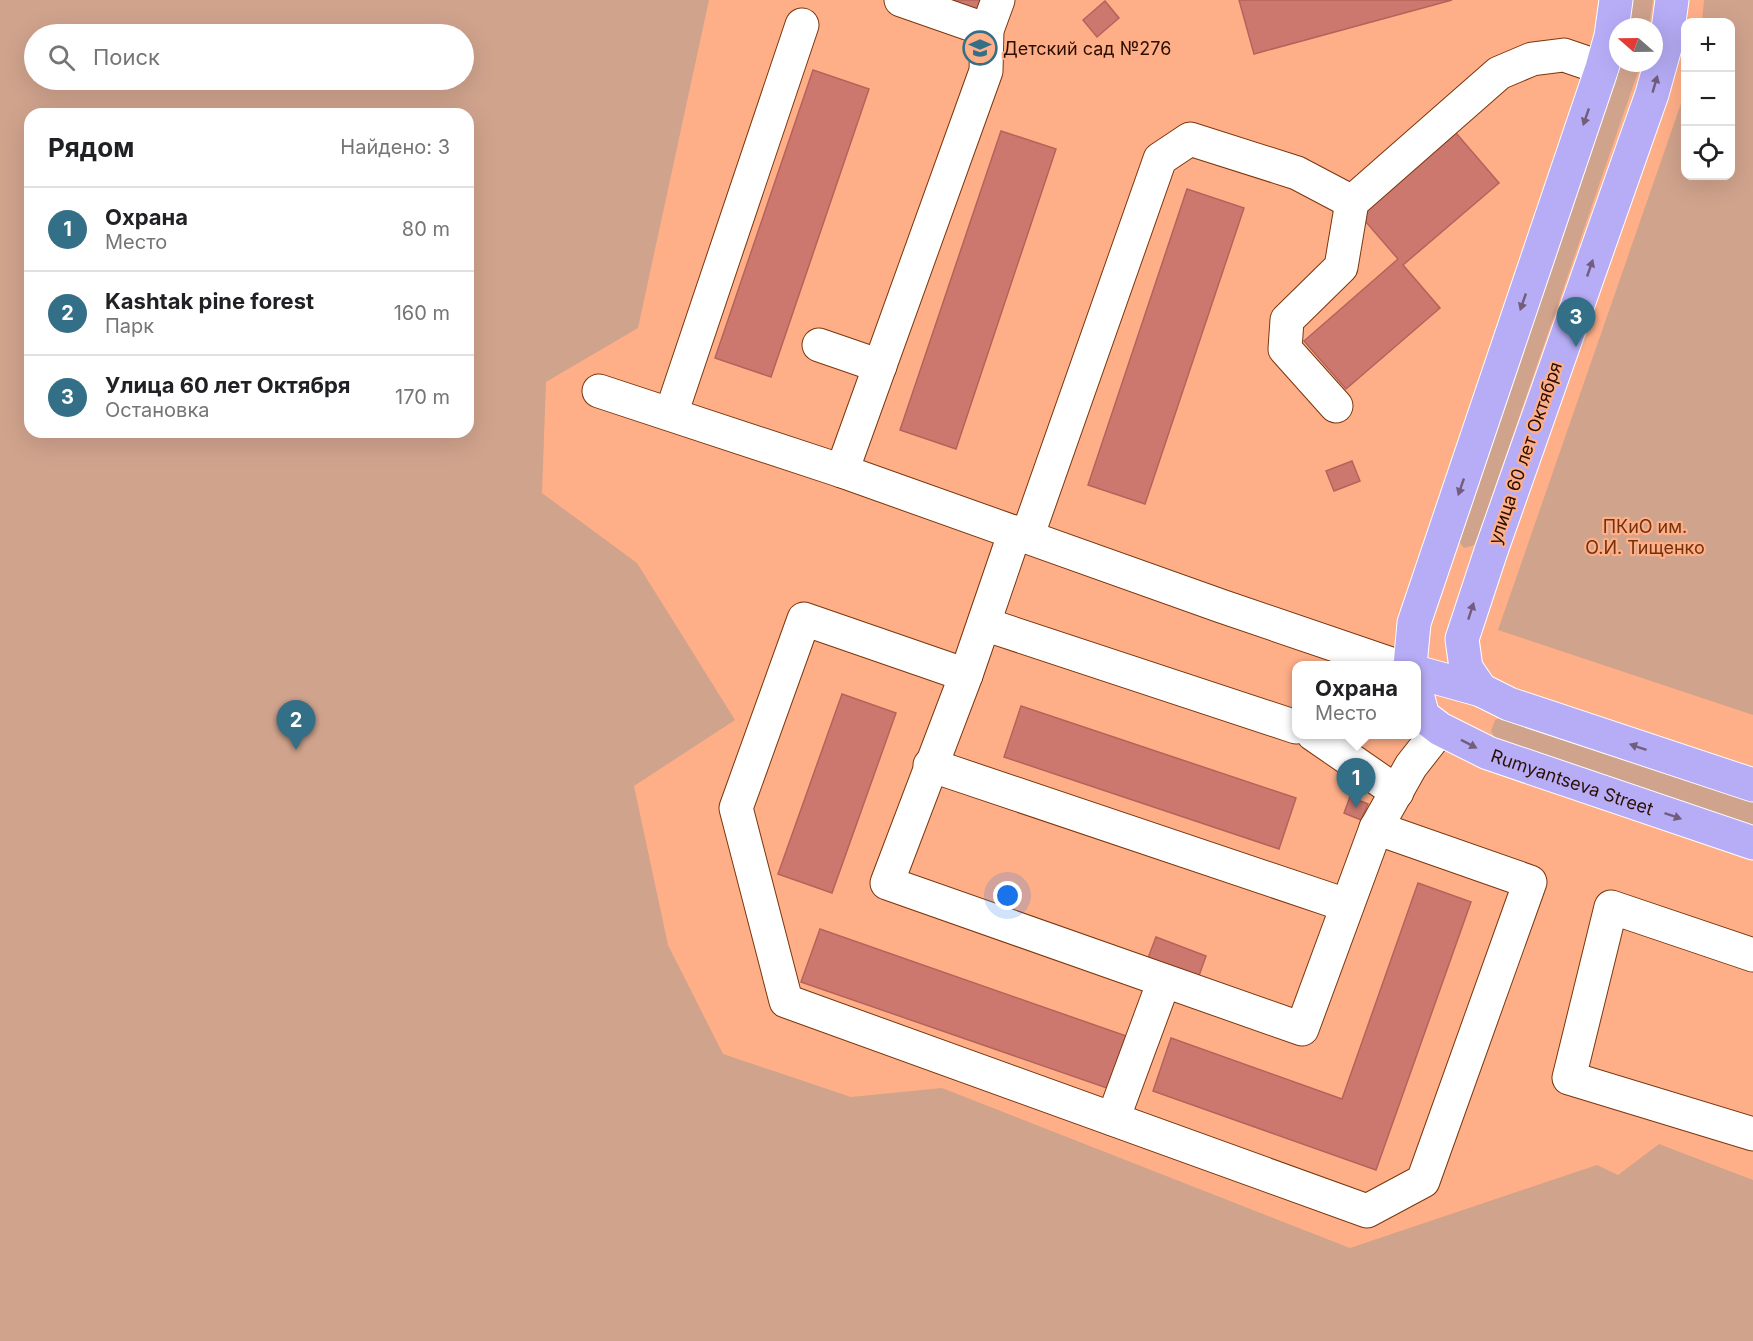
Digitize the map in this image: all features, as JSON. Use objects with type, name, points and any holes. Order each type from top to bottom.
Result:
[{"type":"main road","points":[[1410,661],[1414,623],[1602,69],[1611,36],[1616,0]]},
{"type":"main road","name":"улица 60 лет Октября","points":[[1473,679],[1462,639],[1652,94],[1666,44],[1672,0]]},
{"type":"main road","points":[[1421,673],[1473,679],[1509,704],[1753,785]]},
{"type":"main road","name":"Rumyantseva Street","points":[[1421,709],[1423,716],[1440,729],[1488,753],[1753,843]]},
{"type":"lane","points":[[842,471],[986,71],[992,15],[900,0]]},
{"type":"lane","points":[[671,414],[802,25]]},
{"type":"lane","points":[[1336,406],[1285,349],[1287,320],[1341,267],[1352,202],[1499,73],[1532,59],[1564,55],[1602,69]]},
{"type":"lane","points":[[1352,202],[1297,173],[1190,139],[1160,159],[1021,535],[984,624],[887,884],[1302,1029],[1376,828],[1412,766],[1440,729]]},
{"type":"lane","points":[[819,345],[880,366]]},
{"type":"lane","points":[[599,390],[842,471],[1382,661]]},
{"type":"lane","points":[[966,675],[804,619],[736,808],[786,1001],[1367,1211],[1423,1181],[1530,882],[1376,828]]},
{"type":"lane","points":[[984,624],[1292,726]]},
{"type":"lane","points":[[1319,739],[1397,792]]},
{"type":"lane","points":[[930,765],[1346,905]]},
{"type":"lane","points":[[1753,955],[1611,908],[1569,1078],[1753,1134]]},
{"type":"lane","points":[[1113,1119],[1164,981]]},
{"type":"green space","points":[[0,0],[709,0],[638,328],[546,382],[542,493],[637,563],[735,720],[634,786],[668,945],[723,1054],[851,1097],[942,1088],[1350,1248],[1597,1165],[1618,1175],[1659,1144],[1753,1180],[1753,1341],[0,1341]]},
{"type":"green space","points":[[1630,0],[1653,0],[1650,18],[1629,18]]},
{"type":"green space","name":"ПКиО им. О.И. Тищенко","points":[[1704,0],[1753,0],[1753,715],[1498,630],[1681,104],[1681,180],[1735,180],[1735,18],[1702,18]]},
{"type":"green space","points":[[1617,72],[1638,72],[1475,545],[1464,548],[1457,539]]},
{"type":"green space","points":[[1502,717],[1753,802],[1753,827],[1495,738],[1491,731],[1495,720]]},
{"type":"building","points":[[936,0],[981,0],[977,14]]},
{"type":"building","points":[[1239,0],[1452,0],[1254,54]]},
{"type":"building","points":[[1105,1],[1119,18],[1097,37],[1083,20]]},
{"type":"building","points":[[813,70],[869,89],[771,377],[715,358]]},
{"type":"building","points":[[1001,131],[1056,149],[956,449],[900,430]]},
{"type":"building","points":[[1456,133],[1499,183],[1403,265],[1440,308],[1346,389],[1304,341],[1398,259],[1360,215]]},
{"type":"building","points":[[1187,189],[1244,208],[1145,504],[1088,485]]},
{"type":"building","points":[[1352,461],[1360,481],[1334,491],[1326,471]]},
{"type":"building","points":[[842,694],[896,713],[832,893],[778,874]]},
{"type":"building","points":[[1021,706],[1296,798],[1279,849],[1004,757]]},
{"type":"building","points":[[1350,797],[1368,804],[1361,820],[1344,813]]},
{"type":"building","points":[[1418,883],[1471,902],[1376,1170],[1153,1091],[1171,1038],[1342,1099]]},
{"type":"building","points":[[820,929],[1129,1037],[1110,1089],[801,982]]},
{"type":"building","points":[[1156,937],[1206,956],[1196,984],[1145,966]]},
{"type":"place","name":"Детский сад №276","points":[[980,48]]},
{"type":"place","name":"Улица 60 лет Октября","points":[[1576,347]]},
{"type":"place","name":"Kashtak pine forest","points":[[296,750]]},
{"type":"place","name":"Охрана","points":[[1356,808]]}]
